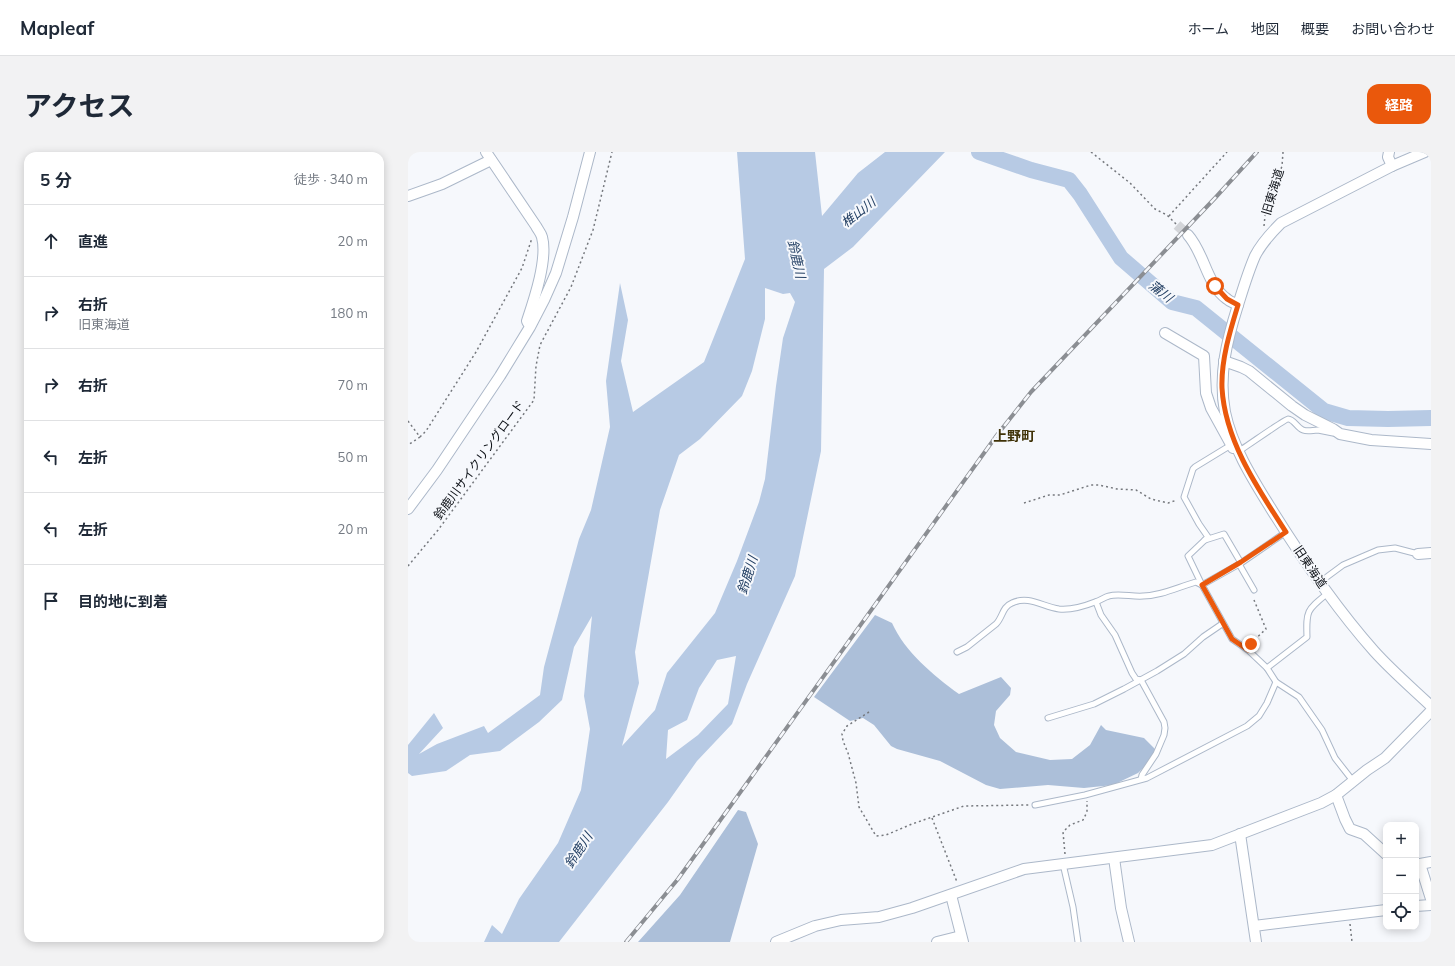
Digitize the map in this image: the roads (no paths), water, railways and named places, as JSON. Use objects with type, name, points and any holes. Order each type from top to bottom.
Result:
[{"type":"street","points":[[408,509],[437,470],[474,415],[530,327],[556,273],[573,217],[590,152]]},
{"type":"street","points":[[1389,152],[1388,157],[1392,166],[1425,152]]},
{"type":"street","points":[[408,196],[442,184],[489,156],[542,237],[543,246],[536,294],[527,321],[530,327]]},
{"type":"street","name":"旧東海道","points":[[1392,166],[1281,224],[1267,238],[1255,255],[1238,305],[1224,359],[1222,388],[1225,411],[1235,448],[1286,532],[1328,593],[1374,651],[1396,674],[1431,706]]},
{"type":"street","points":[[1188,235],[1196,246],[1215,286],[1227,299],[1238,305]]},
{"type":"street","points":[[1165,333],[1204,356],[1206,393],[1211,408],[1235,448]]},
{"type":"street","points":[[1224,359],[1249,372],[1292,406],[1340,434],[1371,440],[1431,444]]},
{"type":"street","points":[[1418,554],[1431,553]]},
{"type":"street","points":[[776,942],[816,926],[842,920],[879,917],[961,892],[1024,869],[1212,845],[1321,803],[1336,795],[1385,758],[1431,711]]},
{"type":"street","points":[[1336,795],[1350,829],[1364,834],[1383,851]]},
{"type":"street","points":[[1240,834],[1256,942]]},
{"type":"street","points":[[1114,858],[1121,908],[1129,942]]},
{"type":"street","points":[[1419,865],[1431,862]]},
{"type":"street","points":[[1419,868],[1431,899]]},
{"type":"street","points":[[937,942],[962,939],[951,895]]},
{"type":"street","points":[[1419,906],[1431,905]]},
{"type":"street","points":[[1254,926],[1383,910]]},
{"type":"lane","points":[[1340,434],[1316,430],[1303,430],[1298,428],[1291,419],[1288,418],[1283,420],[1265,434],[1195,467],[1184,497],[1208,537],[1188,556],[1222,624],[1232,639],[1248,650],[1267,668],[1276,682],[1295,694],[1309,710],[1322,730],[1335,758],[1353,781]]},
{"type":"lane","points":[[1202,585],[1240,563],[1286,532]]},
{"type":"lane","points":[[1205,540],[1224,534],[1254,590]]},
{"type":"lane","points":[[1320,582],[1343,565],[1378,550],[1395,548],[1418,554]]},
{"type":"lane","points":[[958,652],[967,647],[999,622],[1004,608],[1012,603],[1022,600],[1029,600],[1060,609],[1074,608],[1096,602],[1109,596],[1142,596],[1159,594],[1196,582],[1202,585]]},
{"type":"lane","points":[[1267,668],[1307,636],[1307,614],[1311,607],[1328,593]]},
{"type":"lane","points":[[1096,602],[1101,615],[1115,635],[1132,673],[1136,679],[1141,680],[1164,722],[1164,735],[1156,754],[1142,775],[1141,779]]},
{"type":"lane","points":[[1048,718],[1094,704],[1141,680],[1184,654],[1203,637],[1222,624]]},
{"type":"lane","points":[[1034,805],[1085,795],[1153,775],[1247,726],[1259,716],[1267,703],[1276,682]]},
{"type":"lane","points":[[1064,864],[1078,942]]},
{"type":"water","points":[[737,152],[815,152],[822,216],[858,173],[885,152],[945,152],[853,247],[824,269],[821,451],[795,576],[747,684],[732,724],[697,761],[668,802],[559,942],[484,942],[492,925],[502,934],[519,899],[558,843],[581,790],[590,729],[584,696],[592,616],[574,647],[562,700],[539,722],[500,751],[470,755],[446,771],[412,776],[408,773],[408,745],[434,713],[443,728],[419,754],[437,744],[484,726],[488,733],[540,695],[544,667],[579,539],[591,510],[610,427],[606,381],[620,283],[628,320],[621,361],[633,412],[704,362],[745,259]],"holes":[[[765,288],[783,294],[790,293],[795,302],[783,338],[765,479],[759,502],[737,561],[715,613],[667,673],[655,710],[622,746],[639,683],[635,652],[660,510],[679,455],[700,439],[742,396],[752,371],[765,319]],[[736,656],[728,704],[698,735],[666,759],[668,730],[687,720],[699,688],[717,660]]]},
{"type":"waterway","name":"蒲川","points":[[979,152],[1031,170],[1069,180],[1080,194],[1121,258],[1172,302],[1196,308],[1324,411],[1348,418],[1431,418]]},
{"type":"tunnel","points":[[1177,225],[1188,235]]},
{"type":"railway","points":[[626,942],[678,879],[997,435],[1031,392],[1257,152]]},
{"type":"district","name":"上野町","points":[[1014,436]]},
{"type":"water label","name":"椎山川","points":[[858,212]]},
{"type":"water label","name":"鈴鹿川","points":[[797,259]]},
{"type":"water label","name":"鈴鹿川","points":[[747,575]]},
{"type":"water label","name":"鈴鹿川","points":[[578,850]]}]
